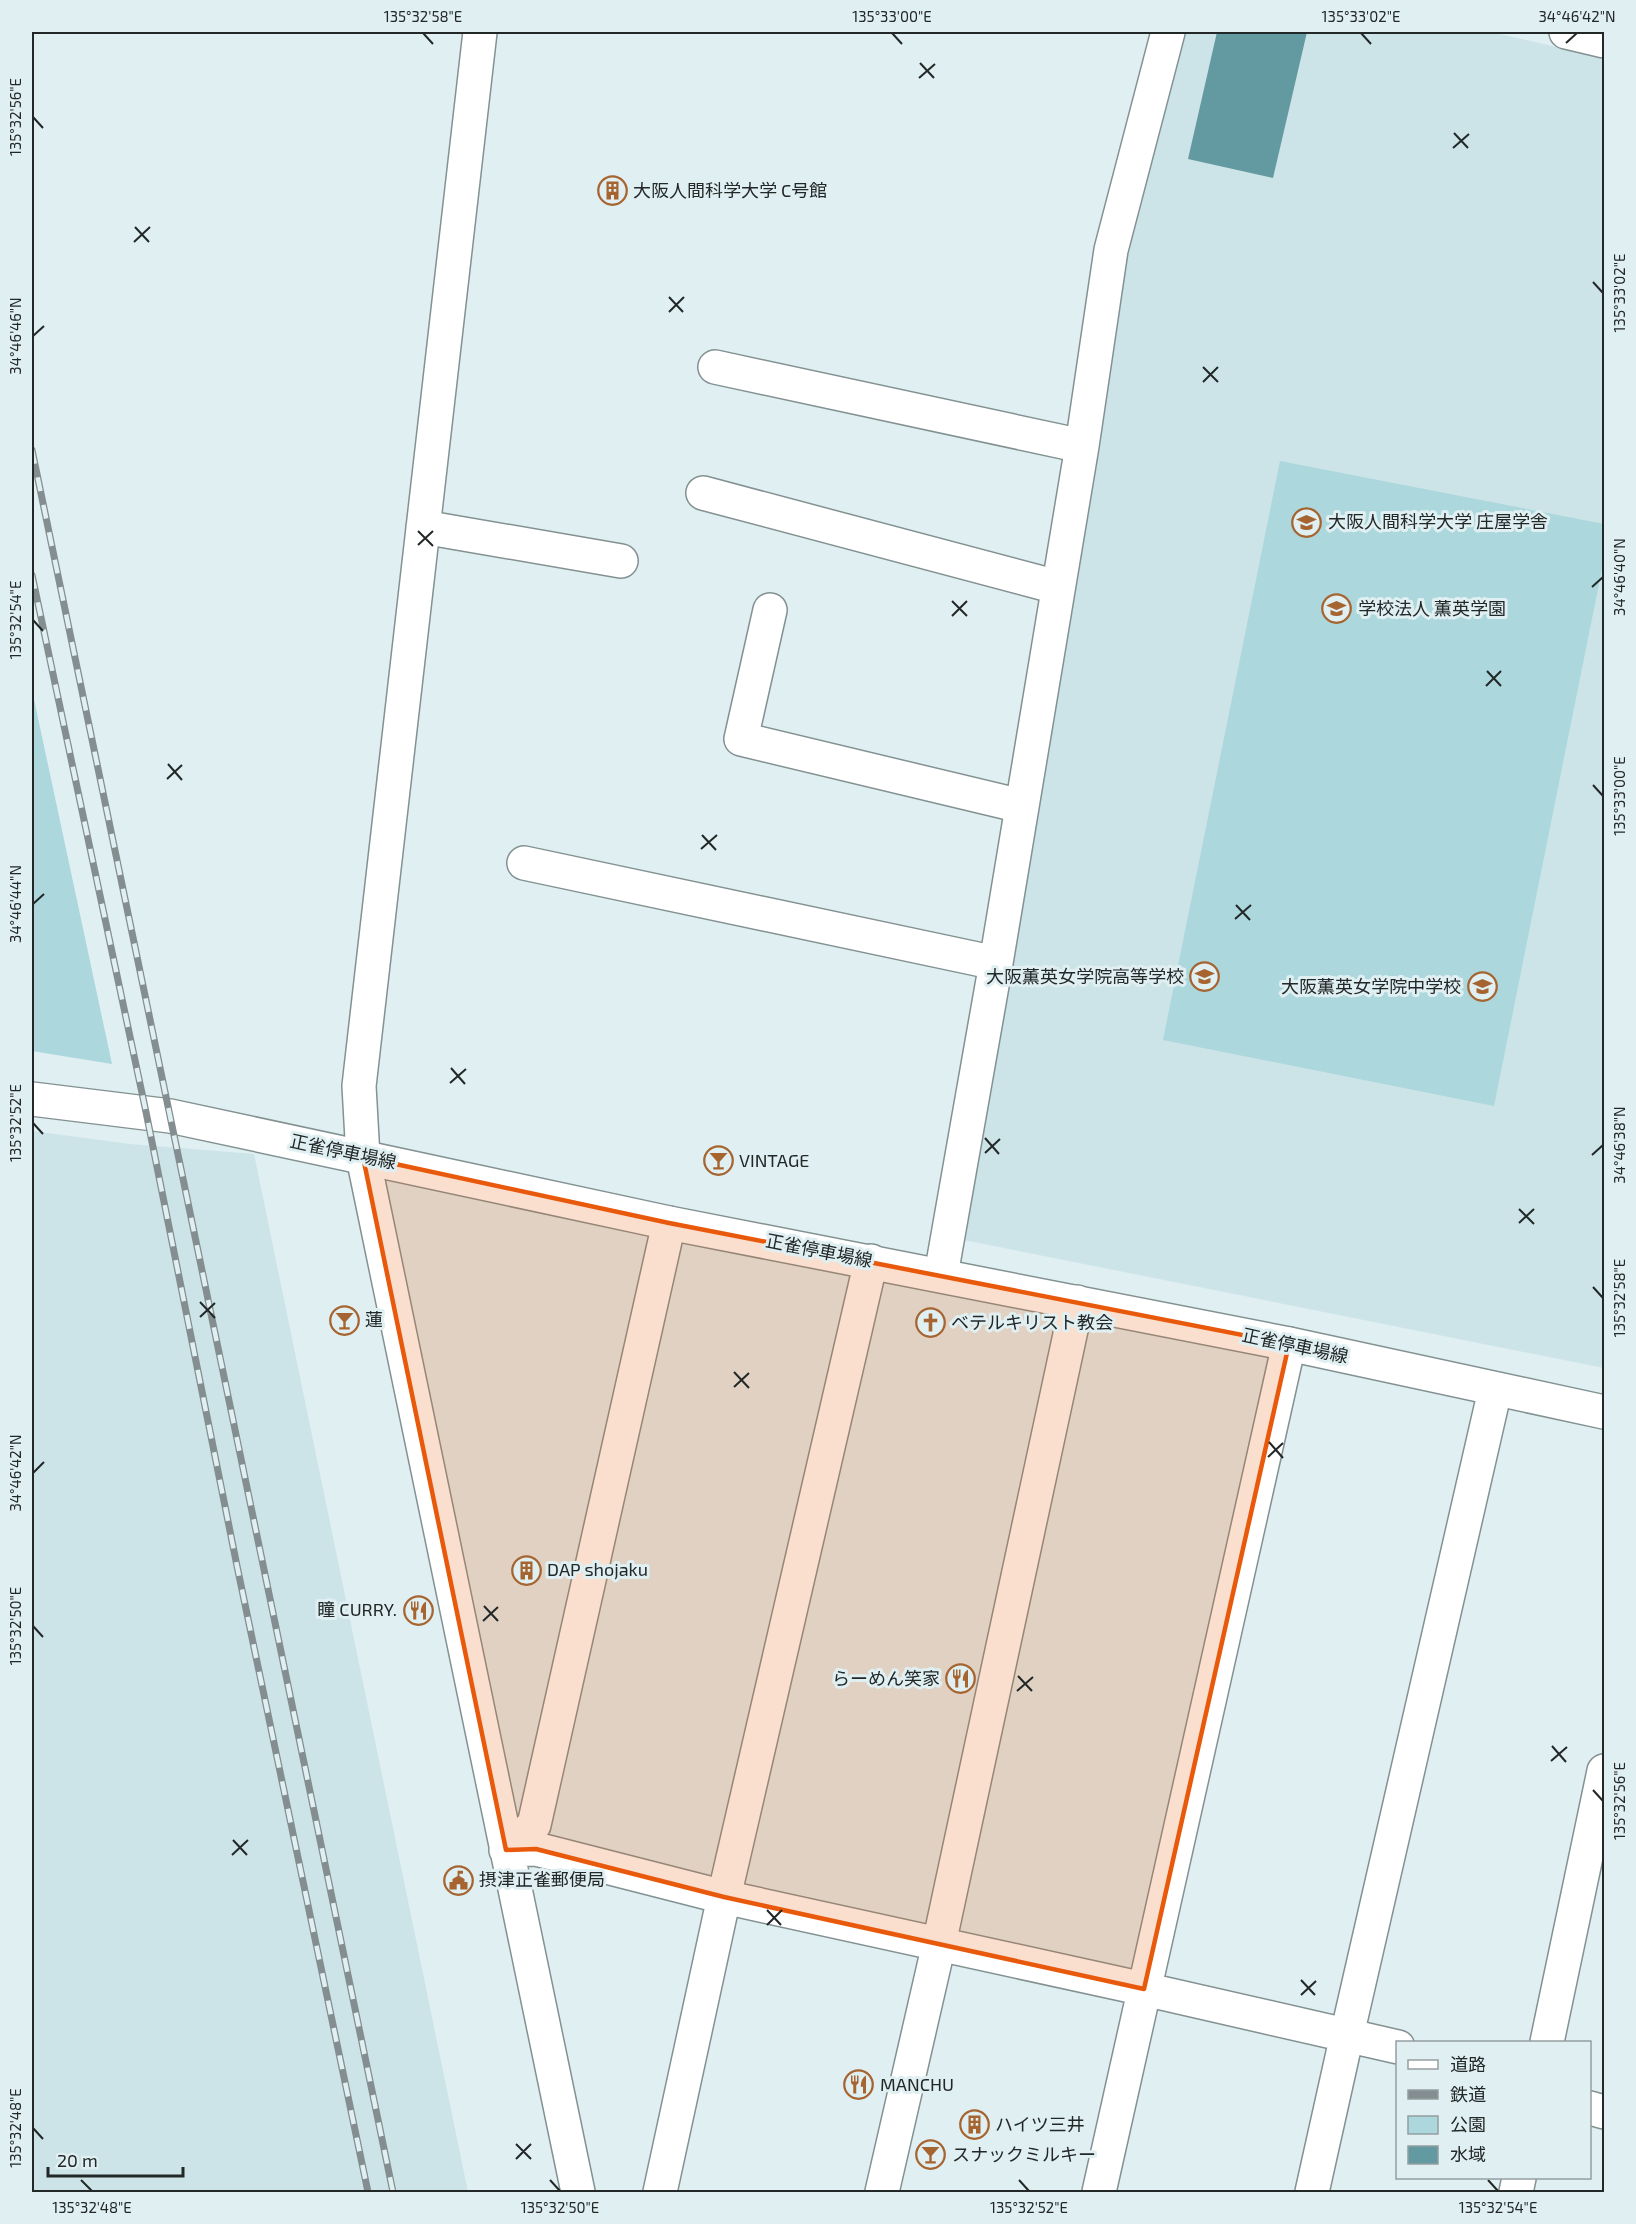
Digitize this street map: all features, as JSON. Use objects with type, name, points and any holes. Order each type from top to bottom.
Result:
[{"type":"street","points":[[480,32],[359,1086],[363,1157],[578,2193]]},
{"type":"street","points":[[941,1275],[996,963],[1082,446],[1111,250],[1168,32]]},
{"type":"street","points":[[1566,32],[1605,41]]},
{"type":"street","points":[[715,367],[1082,446]]},
{"type":"street","points":[[703,493],[1057,587]]},
{"type":"street","points":[[423,527],[621,561]]},
{"type":"street","points":[[770,610],[741,739],[1021,806]]},
{"type":"street","points":[[524,863],[996,963]]},
{"type":"street","name":"正雀停車場線","points":[[32,1099],[170,1116],[669,1223],[1289,1344],[1605,1412]]},
{"type":"street","points":[[506,1850],[534,1825],[669,1223]]},
{"type":"street","points":[[660,2193],[723,1897],[871,1261]]},
{"type":"street","points":[[882,2193],[939,1944],[1077,1302]]},
{"type":"street","points":[[1099,2193],[1289,1344]]},
{"type":"street","points":[[1312,2193],[1495,1390]]},
{"type":"street","points":[[1546,2041],[1605,1771]]},
{"type":"street","points":[[506,1850],[536,1850],[723,1897],[1396,2046]]},
{"type":"highlighted area","points":[[363,1157],[669,1223],[1289,1344],[1144,1989],[724,1897],[536,1849],[506,1850]]},
{"type":"shaded area","name":"学校法人 薫英学園","points":[[1186,32],[1491,32],[1604,58],[1604,1368],[964,1240],[1128,247]]},
{"type":"shaded area","points":[[32,1131],[130,1144],[254,1154],[468,2192],[32,2192]]},
{"type":"green space","points":[[1280,461],[1604,524],[1604,559],[1494,1106],[1163,1040]]},
{"type":"green space","points":[[32,690],[112,1064],[32,1051]]},
{"type":"water","points":[[1217,32],[1307,32],[1273,178],[1188,159]]},
{"type":"railway","points":[[32,450],[393,2192]]},
{"type":"railway","points":[[32,575],[146,1112],[237,1566],[368,2192]]},
{"type":"place","name":"大阪人間科学大学 C号館","points":[[612,191]]},
{"type":"place","name":"大阪人間科学大学 庄屋学舎","points":[[1307,522]]},
{"type":"place","name":"学校法人 薫英学園","points":[[1337,609]]},
{"type":"place","name":"大阪薫英女学院高等学校","points":[[1205,977]]},
{"type":"place","name":"大阪薫英女学院中学校","points":[[1482,987]]},
{"type":"place","name":"VINTAGE","points":[[718,1161]]},
{"type":"place","name":"蓮","points":[[344,1320]]},
{"type":"place","name":"ベテルキリスト教会","points":[[930,1323]]},
{"type":"place","name":"DAP shojaku","points":[[526,1570]]},
{"type":"place","name":"瞳 CURRY.","points":[[418,1610]]},
{"type":"place","name":"らーめん笑家","points":[[961,1679]]},
{"type":"place","name":"摂津正雀郵便局","points":[[458,1880]]},
{"type":"place","name":"MANCHU","points":[[859,2085]]},
{"type":"place","name":"ハイツ三井","points":[[974,2125]]},
{"type":"place","name":"スナックミルキー","points":[[931,2155]]}]
